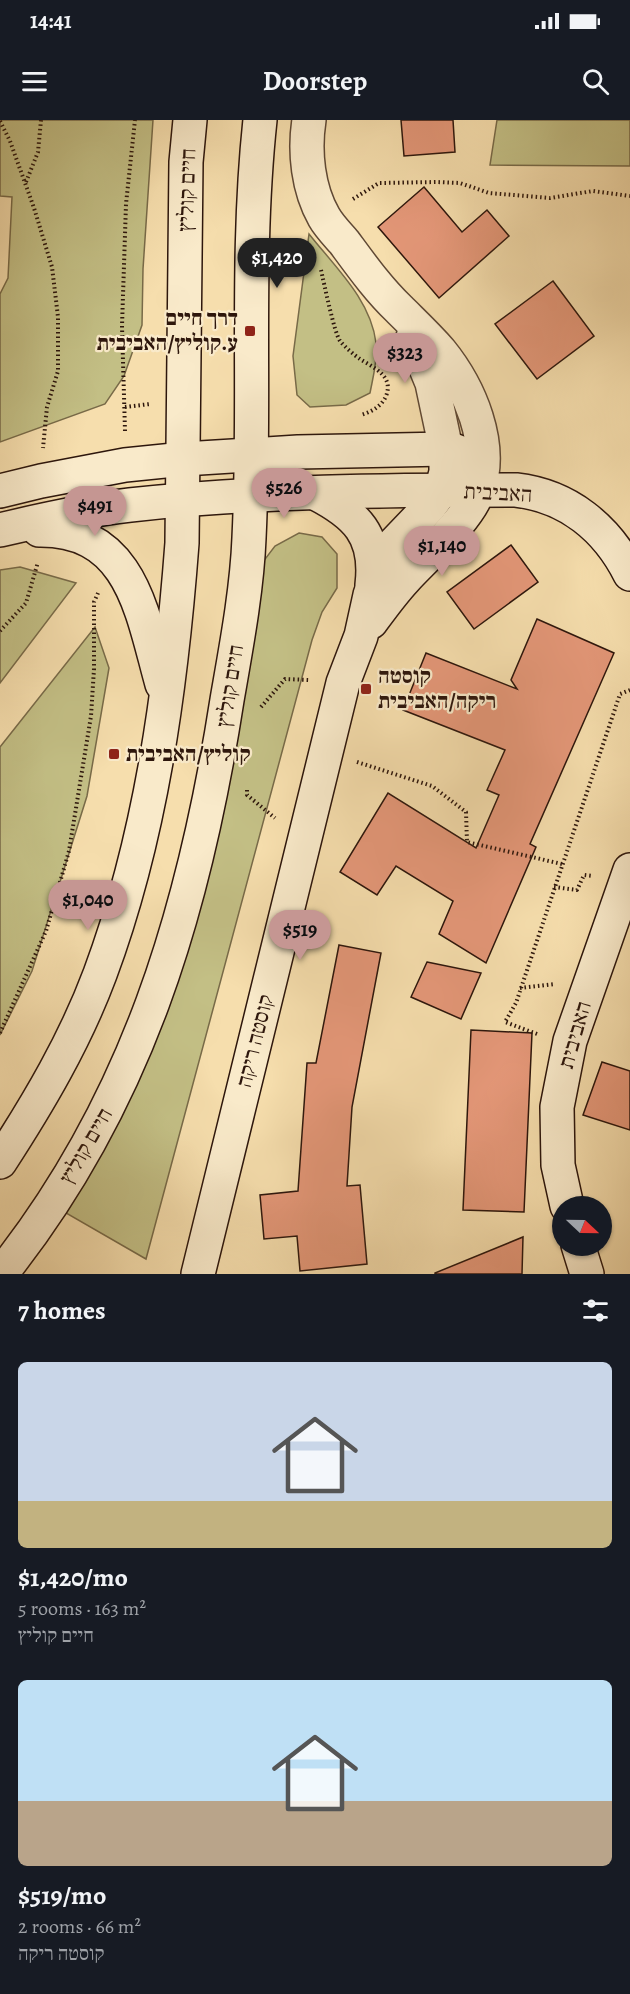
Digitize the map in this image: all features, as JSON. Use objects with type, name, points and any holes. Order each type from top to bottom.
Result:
[{"type":"street","name":"חיים קוליץ","points":[[0,1162],[48,1085],[72,1038],[99,976],[122,910],[143,828],[166,697],[177,605],[183,501],[186,162],[190,120]]},
{"type":"street","name":"חיים קוליץ","points":[[1,1274],[28,1240],[71,1173],[107,1111],[133,1055],[180,924],[201,843],[227,703],[249,541],[251,249],[260,120]]},
{"type":"street","points":[[309,120],[307,133],[309,178],[324,217],[365,271],[398,309],[414,339],[432,383],[446,449],[446,472],[441,491]]},
{"type":"street","name":"קוסטה ריקה","points":[[361,636],[391,593],[463,516],[478,490],[484,469],[483,449],[467,395],[442,353],[398,309]]},
{"type":"street","points":[[0,491],[125,465],[184,459],[298,452],[446,449],[460,452],[474,465],[478,476],[478,490]]},
{"type":"street","name":"האביבית","points":[[0,530],[128,506],[250,496],[478,490],[532,492],[565,503],[582,515],[607,538],[630,574]]},
{"type":"street","name":"קוסטה ריקה","points":[[198,1274],[326,750],[344,682],[361,636],[370,595],[389,549],[430,506],[441,491]]},
{"type":"street","points":[[315,493],[344,509],[364,532],[371,548],[374,570],[370,595]]},
{"type":"street","points":[[0,530],[48,530],[77,535],[104,549],[128,580],[139,605],[166,697]]},
{"type":"street","name":"האביבית","points":[[565,1196],[558,1165],[557,1107],[570,1041],[630,870]]},
{"type":"street","points":[[581,1256],[587,1274]]},
{"type":"path","points":[[25,183],[38,152],[41,120]]},
{"type":"path","points":[[135,120],[126,204],[122,326],[124,406],[185,400]]},
{"type":"path","points":[[0,121],[25,183],[52,267],[58,317],[58,371],[47,407],[41,481]]},
{"type":"path","points":[[324,217],[379,183],[460,183],[489,193],[550,198],[593,191],[630,195]]},
{"type":"path","points":[[320,266],[339,339],[358,358],[378,369],[386,379],[388,387],[384,400],[375,409],[357,416]]},
{"type":"path","points":[[0,631],[26,603],[48,530]]},
{"type":"path","points":[[0,1033],[46,931],[69,851],[91,716],[94,602],[104,580],[116,563]]},
{"type":"path","points":[[255,714],[285,679],[344,682]]},
{"type":"path","points":[[541,1036],[505,1022],[516,1003],[620,694],[630,690]]},
{"type":"path","points":[[326,750],[432,786],[466,812],[467,842],[562,864]]},
{"type":"path","points":[[246,784],[248,795],[303,842]]},
{"type":"path","points":[[520,988],[566,982]]},
{"type":"shaded area","points":[[0,120],[153,120],[143,269],[142,325],[124,376],[105,404],[0,442],[0,294],[8,278],[12,197],[0,196]]},
{"type":"shaded area","points":[[497,120],[630,120],[630,166],[490,165]]},
{"type":"shaded area","points":[[309,234],[359,298],[373,327],[376,355],[370,393],[346,405],[310,407],[297,395],[293,356]]},
{"type":"shaded area","points":[[299,533],[322,537],[337,554],[337,588],[322,612],[312,640],[146,1259],[66,1213],[156,1039],[211,862],[259,567],[275,546]]},
{"type":"shaded area","points":[[20,567],[76,583],[0,683],[0,570]]},
{"type":"shaded area","points":[[95,627],[109,668],[87,796],[32,971],[0,1035],[0,747]]},
{"type":"building","points":[[401,120],[453,120],[455,152],[404,156]]},
{"type":"building","points":[[424,187],[462,232],[487,210],[509,236],[439,298],[378,227]]},
{"type":"building","points":[[553,281],[594,336],[537,379],[495,324]]},
{"type":"building","points":[[511,545],[538,582],[474,629],[447,592]]},
{"type":"building","points":[[537,619],[614,653],[530,844],[536,847],[486,963],[439,934],[453,901],[396,866],[377,895],[340,872],[388,793],[476,848],[499,795],[487,790],[505,750],[403,710],[426,653],[517,689],[511,680]]},
{"type":"building","points":[[339,945],[381,953],[352,1107],[347,1186],[360,1185],[367,1264],[300,1271],[297,1236],[264,1239],[260,1195],[298,1191],[307,1063],[316,1063]]},
{"type":"building","points":[[427,962],[481,973],[461,1019],[411,997]]},
{"type":"building","points":[[471,1030],[532,1033],[524,1212],[463,1210]]},
{"type":"building","points":[[602,1062],[630,1071],[630,1130],[583,1115]]},
{"type":"building","points":[[523,1237],[522,1274],[435,1274],[435,1273]]},
{"type":"place","name":"דרך חיים ע.קוליץ/האביבית","points":[[250,331]]},
{"type":"place","name":"קוסטה ריקה/האביבית","points":[[366,689]]},
{"type":"place","name":"קוליץ/האביבית","points":[[114,754]]}]
